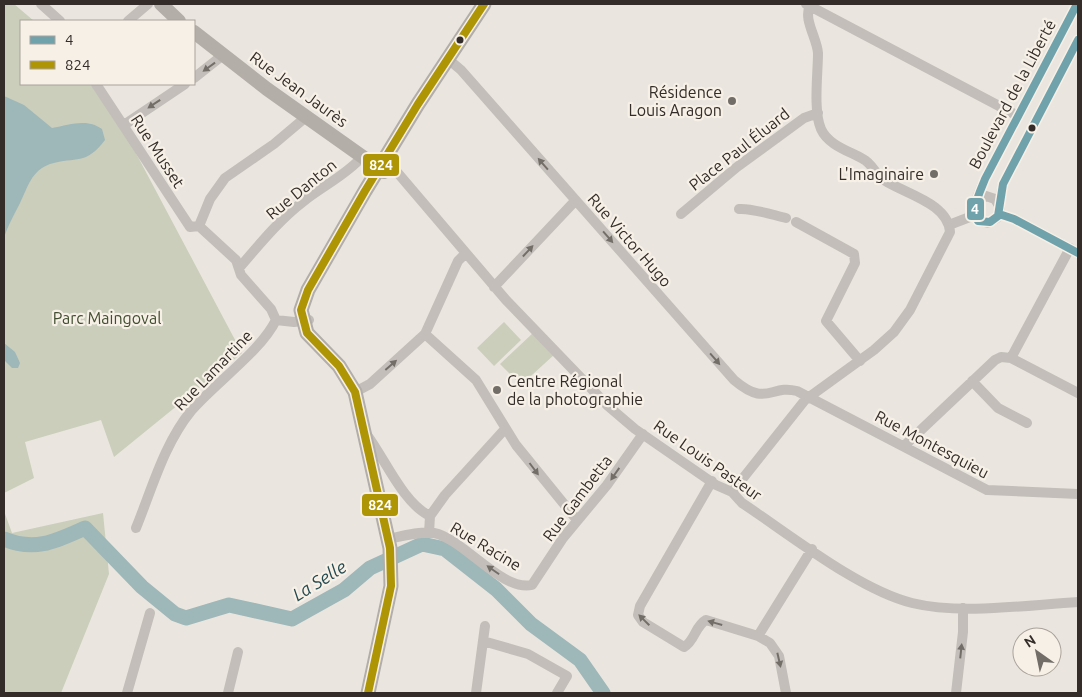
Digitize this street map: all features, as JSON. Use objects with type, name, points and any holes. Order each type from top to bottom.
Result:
[{"type":"main road","points":[[368,693],[391,586],[392,570],[389,543],[355,392],[348,378],[307,333],[302,306],[308,290],[384,165],[451,61],[484,4]]},
{"type":"main road","points":[[451,61],[492,4]]},
{"type":"street","points":[[41,4],[59,20]]},
{"type":"street","points":[[129,20],[148,4]]},
{"type":"street","points":[[161,4],[178,20]]},
{"type":"street","name":"Boulevard de la Liberté","points":[[977,200],[985,179],[1077,4]]},
{"type":"street","points":[[732,492],[809,397],[885,341],[907,315],[949,236],[949,225],[936,208],[882,179],[868,162],[826,137],[820,126],[818,113],[818,51],[808,16],[808,5],[1018,116]]},
{"type":"street","name":"Rue Jean Jaurès","points":[[195,33],[306,117],[362,156],[384,165]]},
{"type":"street","name":"Boulevard de la Liberté","points":[[999,209],[1003,184],[1078,40]]},
{"type":"street","points":[[195,77],[223,55]]},
{"type":"street","name":"Rue Victor Hugo","points":[[451,61],[734,380],[756,394],[765,395],[791,390],[809,397]]},
{"type":"street","name":"Rue Musset","points":[[97,85],[190,227],[199,226]]},
{"type":"street","points":[[124,125],[184,85]]},
{"type":"street","name":"Place Paul Éluard","points":[[681,214],[796,123],[806,116],[818,113]]},
{"type":"street","points":[[306,117],[274,144],[225,178],[210,199],[199,226],[233,257],[243,278],[271,309],[276,320],[306,320]]},
{"type":"street","name":"Rue Danton","points":[[239,268],[266,236],[296,208],[353,166],[362,156]]},
{"type":"street","name":"Rue Louis Pasteur","points":[[384,165],[466,253],[494,287],[612,409],[643,434],[712,481],[732,492],[742,502],[812,549],[866,583],[898,599],[927,606],[963,608],[1078,602]]},
{"type":"street","points":[[999,209],[994,220],[988,223],[980,221],[975,215],[974,207],[977,200],[990,196],[999,209],[1014,219],[1076,250],[1011,358]]},
{"type":"street","points":[[494,287],[575,201]]},
{"type":"street","points":[[739,209],[750,208],[768,215],[791,220],[854,254],[855,263],[826,321],[860,360]]},
{"type":"street","points":[[949,225],[975,215]]},
{"type":"street","points":[[355,392],[370,384],[424,334],[458,262],[466,253]]},
{"type":"street","name":"Rue Lamartine","points":[[136,528],[181,426],[200,402],[268,334],[276,320]]},
{"type":"street","points":[[424,334],[476,380],[505,429],[538,474],[577,520]]},
{"type":"street","points":[[904,446],[972,381],[995,360],[1001,357],[1011,358],[1078,393]]},
{"type":"street","points":[[972,381],[998,408],[1027,423]]},
{"type":"street","name":"Rue Montesquieu","points":[[809,397],[990,491],[1078,494]]},
{"type":"street","points":[[429,533],[430,516],[449,490],[505,429]]},
{"type":"street","points":[[365,431],[384,458],[403,491],[421,510],[430,516]]},
{"type":"street","name":"Rue Gambetta","points":[[536,581],[563,538],[607,486],[643,434]]},
{"type":"street","points":[[712,481],[638,609],[638,615],[644,622],[684,647],[691,641],[701,623],[706,620],[758,636],[770,643],[778,652],[786,693]]},
{"type":"street","name":"Rue Racine","points":[[389,543],[429,533],[452,540],[506,579],[526,586],[532,585],[536,581]]},
{"type":"street","points":[[758,636],[812,549]]},
{"type":"street","points":[[956,693],[963,632],[963,608]]},
{"type":"street","points":[[127,693],[150,612]]},
{"type":"street","points":[[476,693],[484,626]]},
{"type":"street","points":[[483,641],[528,654],[567,676],[557,693]]},
{"type":"street","points":[[228,693],[238,652]]},
{"type":"green space","name":"Parc Maingoval","points":[[4,4],[14,4],[33,20],[20,20],[20,85],[92,85],[130,142],[242,353],[114,457],[101,420],[25,442],[34,478],[4,493]]},
{"type":"green space","points":[[504,322],[521,340],[494,366],[477,348]]},
{"type":"green space","points":[[534,332],[555,354],[521,385],[500,364]]},
{"type":"green space","points":[[4,511],[12,533],[103,513],[109,574],[61,693],[4,693]]},
{"type":"water","points":[[4,96],[24,105],[52,128],[78,123],[90,124],[102,129],[105,140],[92,154],[86,157],[50,164],[38,171],[28,185],[4,238]]},
{"type":"water","points":[[4,343],[15,352],[20,363],[18,368],[12,368],[4,360]]},
{"type":"waterway","name":"La Selle","points":[[4,539],[15,543],[36,545],[55,541],[85,528],[142,587],[175,614],[186,618],[229,605],[292,619],[344,590],[370,568],[422,544],[445,549],[496,589],[531,624],[580,660],[603,693]]},
{"type":"transit line","name":"824","points":[[368,693],[391,586],[390,548],[355,392],[339,366],[307,333],[301,310],[308,290],[365,191],[418,104],[484,4]]},
{"type":"transit line","name":"4","points":[[1077,4],[985,179],[975,211],[978,221],[990,222],[998,216],[1003,184],[1078,40]]},
{"type":"transit line","name":"4","points":[[999,214],[1014,219],[1078,253]]},
{"type":"place","name":"Résidence Louis Aragon","points":[[732,101]]},
{"type":"place","name":"L'Imaginaire","points":[[934,174]]},
{"type":"place","name":"Centre Régional de la photographie","points":[[497,390]]}]
